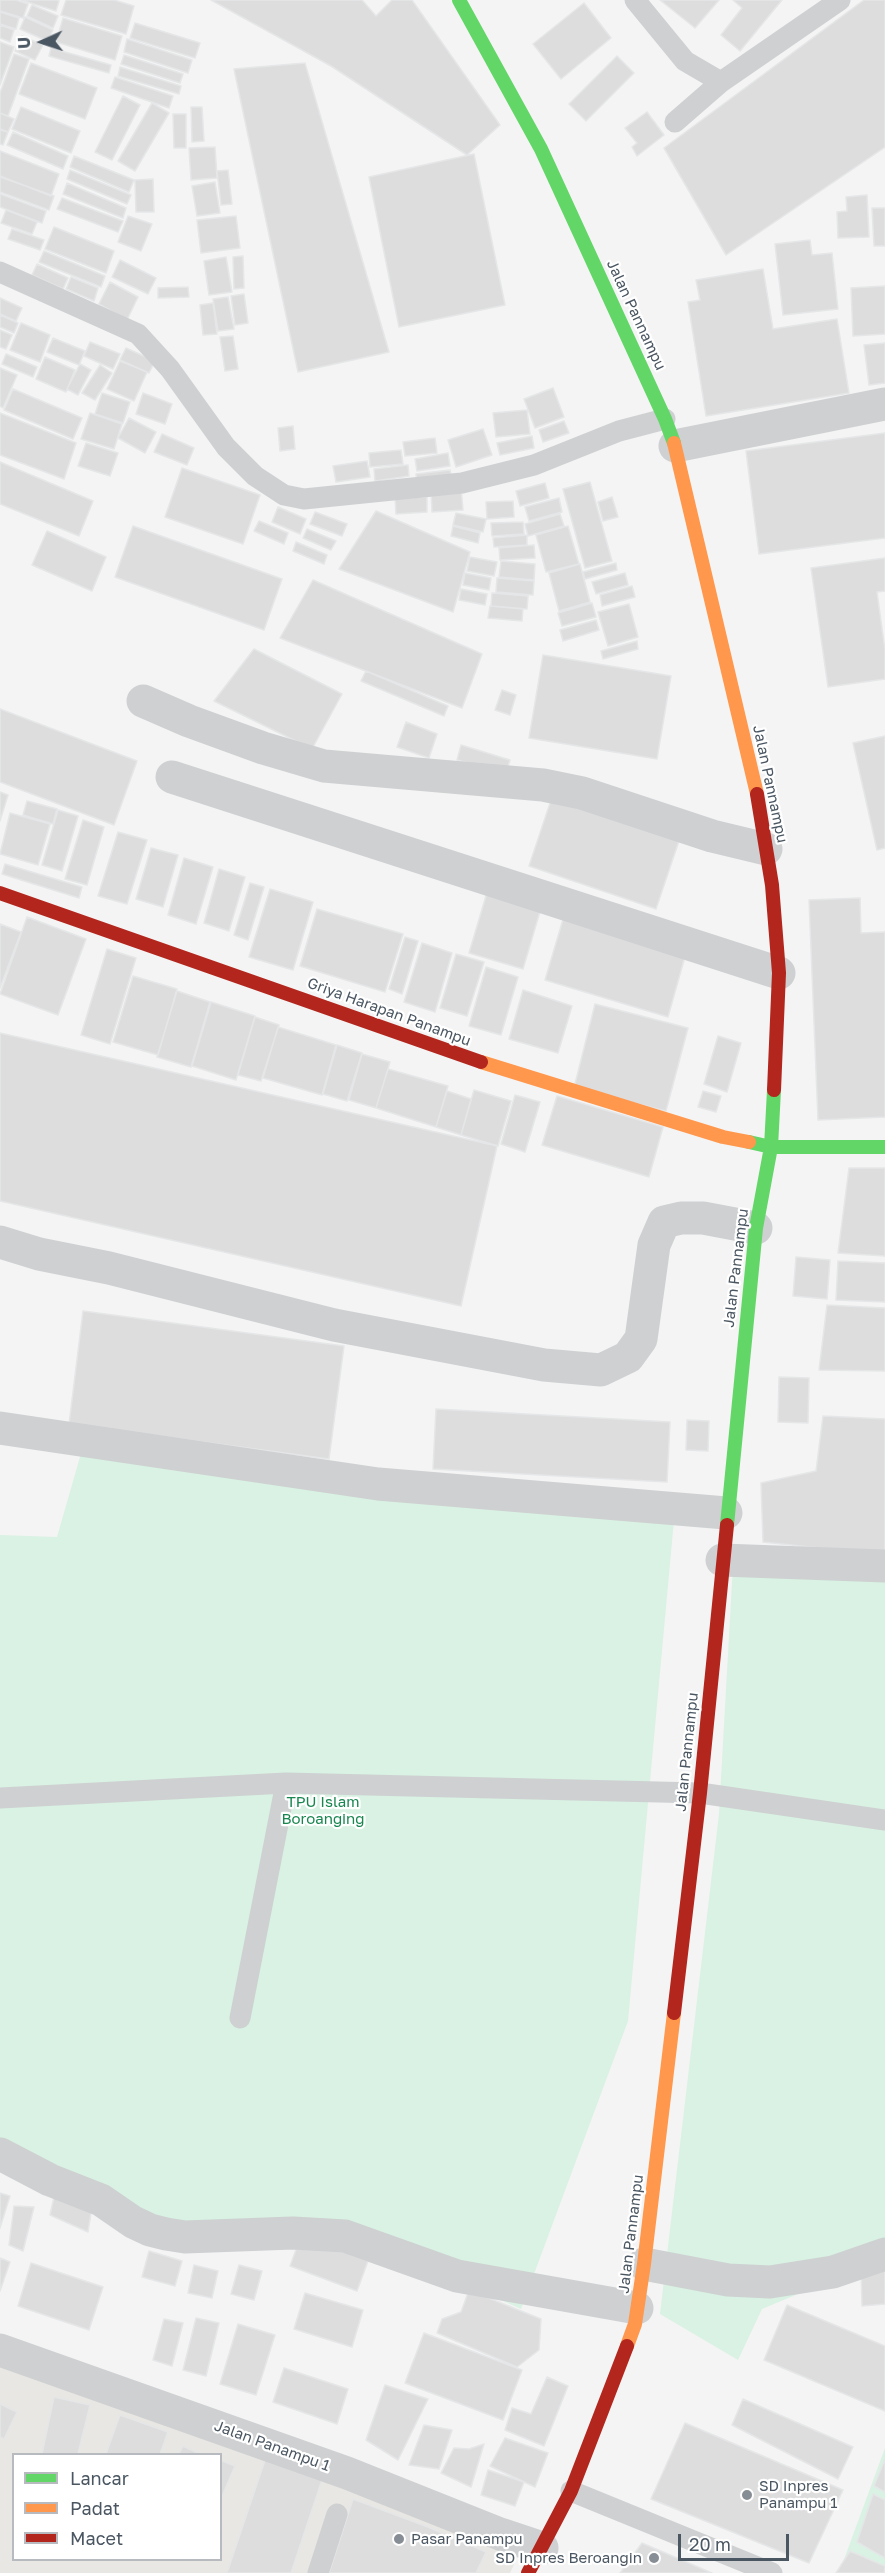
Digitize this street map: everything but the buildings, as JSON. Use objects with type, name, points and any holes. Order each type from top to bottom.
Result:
[{"type":"main road","name":"Jalan Pannampu","points":[[459,0],[542,149],[670,433],[727,663],[759,805],[772,885],[779,973],[771,1147],[756,1228],[700,1793],[635,2324],[607,2403],[571,2491],[535,2561]]},
{"type":"main road","name":"Griya Harapan Panampu","points":[[0,893],[490,1065],[723,1137],[771,1147],[885,1147]]},
{"type":"street","points":[[670,433],[885,404]]},
{"type":"street","points":[[143,701],[263,748],[324,766],[543,785],[582,794],[712,836],[766,849]]},
{"type":"street","points":[[172,777],[779,973]]},
{"type":"street","points":[[0,1242],[39,1254],[109,1268],[334,1325],[544,1365],[600,1370],[628,1357],[641,1339],[654,1245],[664,1222],[681,1218],[703,1218],[756,1228]]},
{"type":"street","points":[[0,1428],[378,1484],[726,1513]]},
{"type":"street","points":[[722,1560],[885,1566]]},
{"type":"street","points":[[0,2154],[50,2180],[101,2200],[133,2222],[158,2232],[185,2236],[293,2233],[345,2236],[457,2276],[637,2308]]},
{"type":"street","points":[[644,2264],[728,2280],[770,2282],[833,2272],[885,2254]]},
{"type":"street","name":"Jalan Panampu 1","points":[[0,2350],[347,2473],[500,2534],[535,2561]]},
{"type":"lane","points":[[635,0],[685,60],[721,81]]},
{"type":"lane","points":[[675,122],[721,81],[840,0]]},
{"type":"lane","points":[[0,272],[138,334],[170,369],[226,447],[255,476],[284,495],[304,499],[462,483],[534,465],[619,431],[670,433]]},
{"type":"lane","points":[[240,2018],[286,1784]]},
{"type":"lane","points":[[0,1798],[286,1784],[700,1793],[885,1820]]},
{"type":"lane","points":[[571,2491],[772,2573]]},
{"type":"lane","points":[[318,2573],[337,2514]]},
{"type":"shaded area","points":[[0,2361],[531,2528],[510,2573],[0,2573]]},
{"type":"green space","name":"TPU Islam Boroanging","points":[[82,1450],[676,1498],[628,2021],[521,2309],[334,2225],[156,2229],[0,2142],[0,1535],[57,1537]]},
{"type":"green space","points":[[733,1565],[885,1568],[885,2251],[817,2286],[762,2309],[738,2360],[660,2314],[719,1814]]},
{"type":"green space","points":[[885,2448],[885,2573],[839,2573]]},
{"type":"traffic: fast","points":[[459,0],[541,149],[674,443]]},
{"type":"traffic: fast","points":[[727,1525],[756,1228],[771,1147],[774,1090]]},
{"type":"traffic: fast","points":[[749,1142],[771,1147],[885,1147]]},
{"type":"traffic: slow","points":[[674,443],[757,794]]},
{"type":"traffic: slow","points":[[481,1062],[723,1137],[749,1142]]},
{"type":"traffic: slow","points":[[627,2346],[635,2324],[644,2264],[674,2013]]},
{"type":"traffic: jam","points":[[757,794],[772,885],[779,973],[774,1090]]},
{"type":"traffic: jam","points":[[0,893],[481,1062]]},
{"type":"traffic: jam","points":[[674,2013],[700,1793],[727,1525]]},
{"type":"traffic: jam","points":[[528,2573],[571,2491],[627,2346]]},
{"type":"place","name":"SD Inpres Panampu 1","points":[[747,2495]]},
{"type":"place","name":"Pasar Panampu","points":[[399,2539]]},
{"type":"place","name":"SD Inpres Beroangin","points":[[654,2558]]}]
